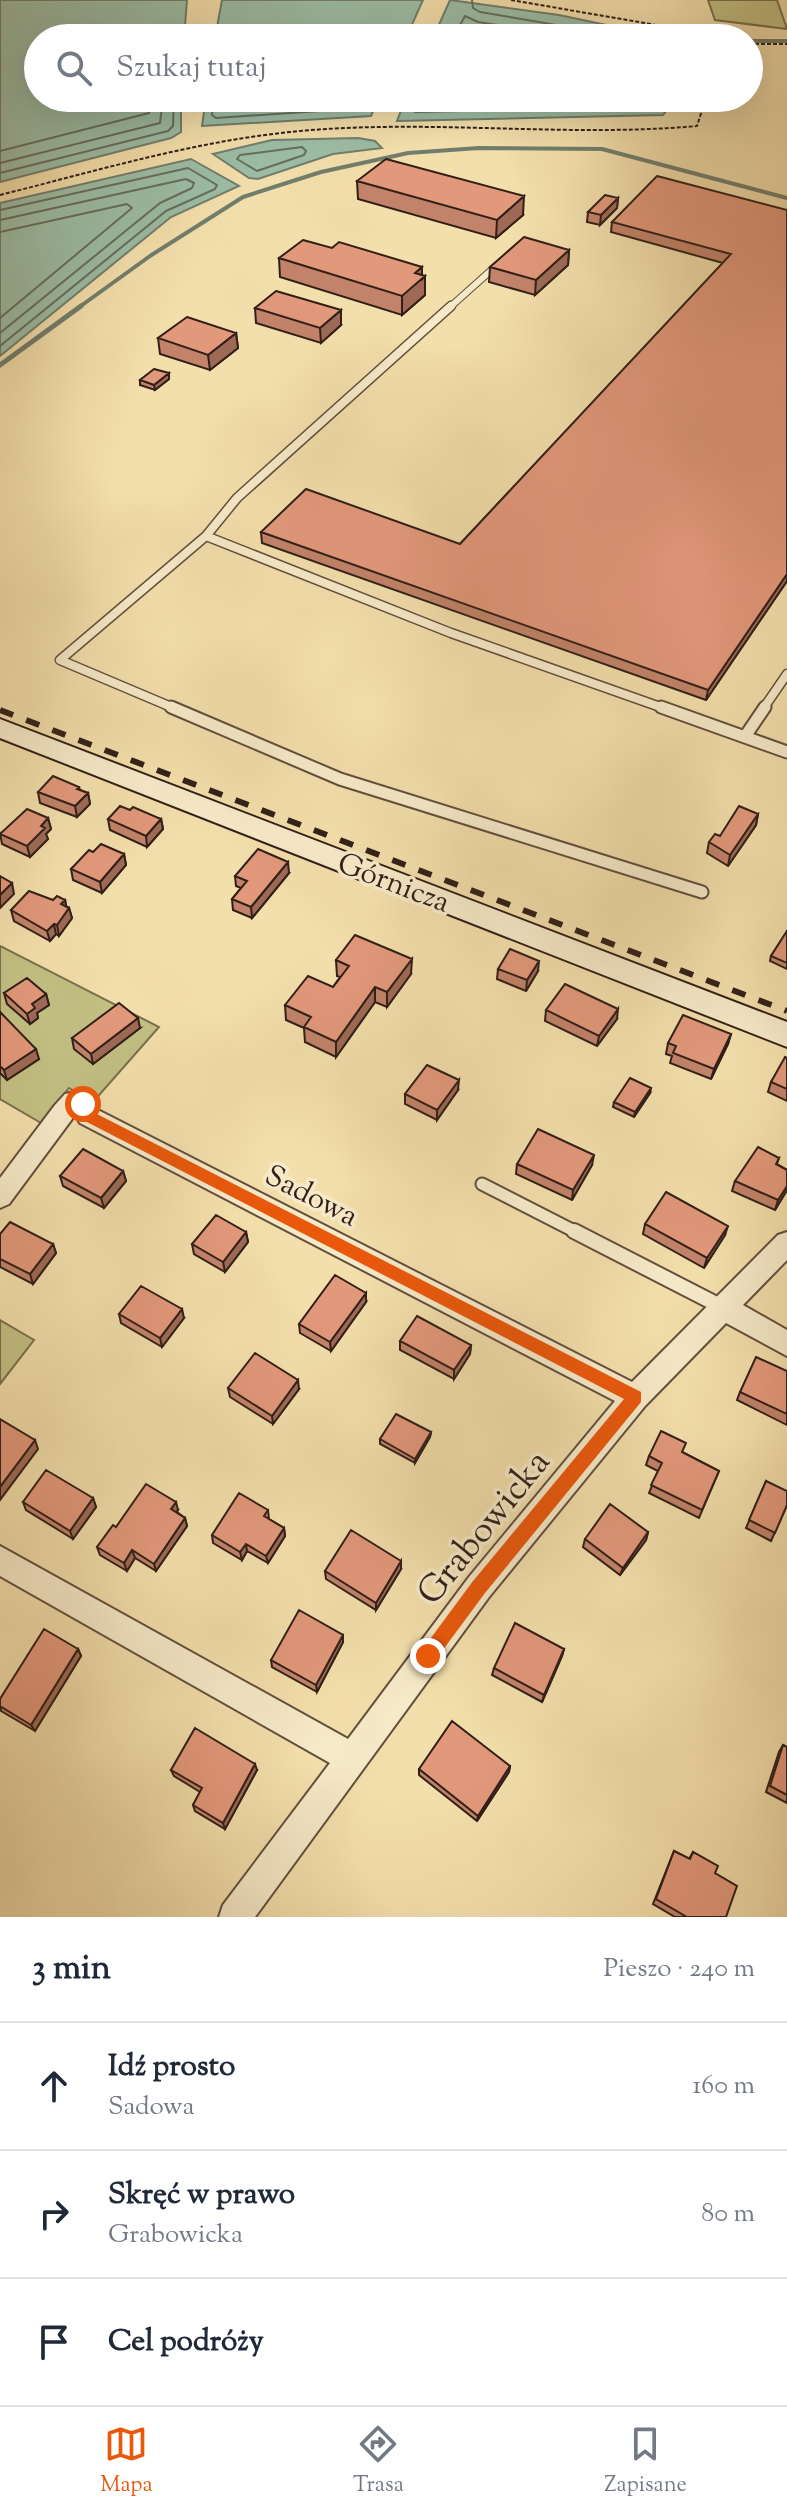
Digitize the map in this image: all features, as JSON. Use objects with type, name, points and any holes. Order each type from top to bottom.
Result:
[{"type":"street","name":"Górnicza","points":[[0,728],[787,1035]]},
{"type":"street","name":"Sadowa","points":[[0,1197],[63,1112],[73,1101],[78,1101],[88,1116],[635,1397]]},
{"type":"street","name":"Grabowicka","points":[[235,1917],[479,1587],[635,1397],[787,1243]]},
{"type":"street","points":[[722,1307],[787,1344]]},
{"type":"street","points":[[0,1560],[353,1759]]},
{"type":"lane","points":[[496,266],[237,498],[206,536],[60,660],[340,779],[702,892]]},
{"type":"lane","points":[[206,536],[451,633],[787,752]]},
{"type":"lane","points":[[746,735],[787,674]]},
{"type":"lane","points":[[482,1184],[722,1307]]},
{"type":"path","points":[[511,0],[650,24]]},
{"type":"path","points":[[763,44],[787,44]]},
{"type":"path","points":[[0,195],[271,133],[334,128],[516,132],[697,126],[702,112]]},
{"type":"shaded area","points":[[708,0],[777,0],[787,29],[763,24],[715,20]]},
{"type":"shaded area","points":[[0,946],[159,1027],[93,1102],[69,1088],[41,1123],[0,1099]]},
{"type":"shaded area","points":[[0,1320],[34,1340],[0,1384]]},
{"type":"water","points":[[0,0],[187,0],[185,24],[24,24],[24,112],[181,112],[181,132],[171,138],[0,182]]},
{"type":"water","points":[[222,0],[423,0],[412,24],[218,24]]},
{"type":"water","points":[[450,0],[602,24],[439,24]]},
{"type":"water","points":[[204,112],[373,112],[371,116],[202,126]]},
{"type":"water","points":[[401,112],[665,112],[663,115],[397,121]]},
{"type":"water","points":[[358,138],[375,141],[382,148],[333,154],[258,179],[249,178],[213,154],[272,140]]},
{"type":"water","points":[[191,159],[239,186],[171,217],[0,356],[0,203]]},
{"type":"building","points":[[386,159],[524,196],[497,220],[357,181]]},
{"type":"building","points":[[657,176],[787,210],[787,574],[708,690],[261,532],[306,489],[460,544],[731,254],[612,222]]},
{"type":"building","points":[[605,195],[618,198],[601,215],[588,212]]},
{"type":"building","points":[[524,237],[569,250],[536,280],[490,267]]},
{"type":"building","points":[[303,240],[332,248],[339,242],[422,267],[415,273],[425,276],[402,296],[279,258]]},
{"type":"building","points":[[276,291],[341,310],[320,328],[255,308]]},
{"type":"building","points":[[187,317],[236,333],[208,355],[158,338]]},
{"type":"building","points":[[154,369],[169,373],[154,385],[140,380]]},
{"type":"building","points":[[53,776],[88,793],[75,806],[38,792]]},
{"type":"building","points":[[120,806],[130,810],[133,807],[161,819],[146,836],[108,819]]},
{"type":"building","points":[[739,806],[758,814],[730,855],[709,842],[715,834],[720,836]]},
{"type":"building","points":[[27,809],[48,818],[41,826],[45,828],[27,846],[0,834]]},
{"type":"building","points":[[101,844],[124,854],[100,882],[71,869],[89,850],[93,852]]},
{"type":"building","points":[[258,849],[288,862],[251,907],[232,899],[247,881],[235,876]]},
{"type":"building","points":[[0,876],[12,883],[0,895]]},
{"type":"building","points":[[29,891],[53,900],[57,896],[65,900],[61,904],[69,908],[57,925],[54,924],[47,931],[11,910]]},
{"type":"building","points":[[787,931],[787,963],[771,956]]},
{"type":"building","points":[[355,935],[412,959],[387,992],[375,987],[336,1042],[304,1027],[311,1017],[285,1005],[308,976],[333,987],[349,966],[336,960]]},
{"type":"building","points":[[510,949],[539,961],[527,980],[498,969]]},
{"type":"building","points":[[27,978],[46,994],[32,1004],[35,1008],[27,1014],[4,993]]},
{"type":"building","points":[[565,984],[618,1009],[599,1036],[546,1010]]},
{"type":"building","points":[[119,1003],[138,1018],[91,1054],[72,1038]]},
{"type":"building","points":[[0,1012],[36,1049],[4,1070],[0,1066]]},
{"type":"building","points":[[683,1015],[731,1034],[714,1069],[673,1053],[676,1046],[668,1043]]},
{"type":"building","points":[[787,1058],[787,1089],[771,1082]]},
{"type":"building","points":[[427,1065],[459,1080],[437,1110],[405,1094]]},
{"type":"building","points":[[630,1078],[651,1088],[635,1112],[614,1102]]},
{"type":"building","points":[[538,1129],[594,1155],[573,1190],[517,1164]]},
{"type":"building","points":[[758,1147],[779,1158],[776,1164],[787,1170],[787,1186],[778,1200],[735,1181]]},
{"type":"building","points":[[83,1149],[123,1171],[101,1198],[60,1176]]},
{"type":"building","points":[[666,1192],[728,1226],[707,1258],[645,1224]]},
{"type":"building","points":[[216,1215],[246,1232],[223,1262],[192,1244]]},
{"type":"building","points":[[10,1222],[53,1244],[30,1274],[0,1259],[0,1234]]},
{"type":"building","points":[[335,1275],[366,1293],[330,1342],[299,1324]]},
{"type":"building","points":[[141,1286],[182,1309],[160,1338],[119,1314]]},
{"type":"building","points":[[417,1316],[471,1345],[454,1370],[400,1341]]},
{"type":"building","points":[[255,1353],[298,1380],[272,1416],[228,1388]]},
{"type":"building","points":[[756,1357],[787,1371],[787,1414],[740,1392]]},
{"type":"building","points":[[396,1414],[431,1432],[415,1459],[380,1439]]},
{"type":"building","points":[[0,1419],[35,1440],[0,1487]]},
{"type":"building","points":[[661,1431],[686,1443],[682,1452],[719,1471],[702,1510],[651,1485],[662,1463],[649,1456]]},
{"type":"building","points":[[46,1470],[93,1498],[70,1531],[23,1502]]},
{"type":"building","points":[[766,1481],[787,1491],[787,1505],[775,1533],[749,1520]]},
{"type":"building","points":[[146,1484],[176,1502],[171,1509],[185,1518],[154,1564],[132,1550],[124,1563],[97,1547],[113,1525],[116,1527]]},
{"type":"building","points":[[239,1493],[268,1510],[264,1516],[284,1528],[266,1556],[246,1544],[240,1552],[212,1535]]},
{"type":"building","points":[[610,1504],[648,1532],[623,1568],[585,1539]]},
{"type":"building","points":[[351,1530],[401,1561],[376,1603],[325,1571]]},
{"type":"building","points":[[299,1610],[343,1635],[316,1685],[271,1660]]},
{"type":"building","points":[[515,1623],[564,1649],[544,1695],[494,1668]]},
{"type":"building","points":[[44,1629],[78,1649],[31,1725],[0,1706],[0,1699]]},
{"type":"building","points":[[452,1721],[510,1766],[478,1816],[419,1769]]},
{"type":"building","points":[[195,1728],[255,1764],[223,1823],[193,1805],[202,1788],[171,1770]]},
{"type":"building","points":[[783,1745],[787,1747],[787,1795],[770,1786]]},
{"type":"building","points":[[674,1851],[690,1859],[693,1852],[718,1866],[715,1873],[737,1886],[726,1917],[687,1917],[656,1899]]},
{"type":"waterway","points":[[763,41],[787,41]]},
{"type":"waterway","points":[[78,308],[150,256],[243,197],[321,172],[408,153],[479,148],[602,149],[787,198]]},
{"type":"waterway","points":[[0,365],[81,306]]},
{"type":"railway","points":[[0,710],[787,1011]]},
{"type":"route","points":[[83,1104],[88,1116],[635,1397],[479,1587],[428,1656]]}]
